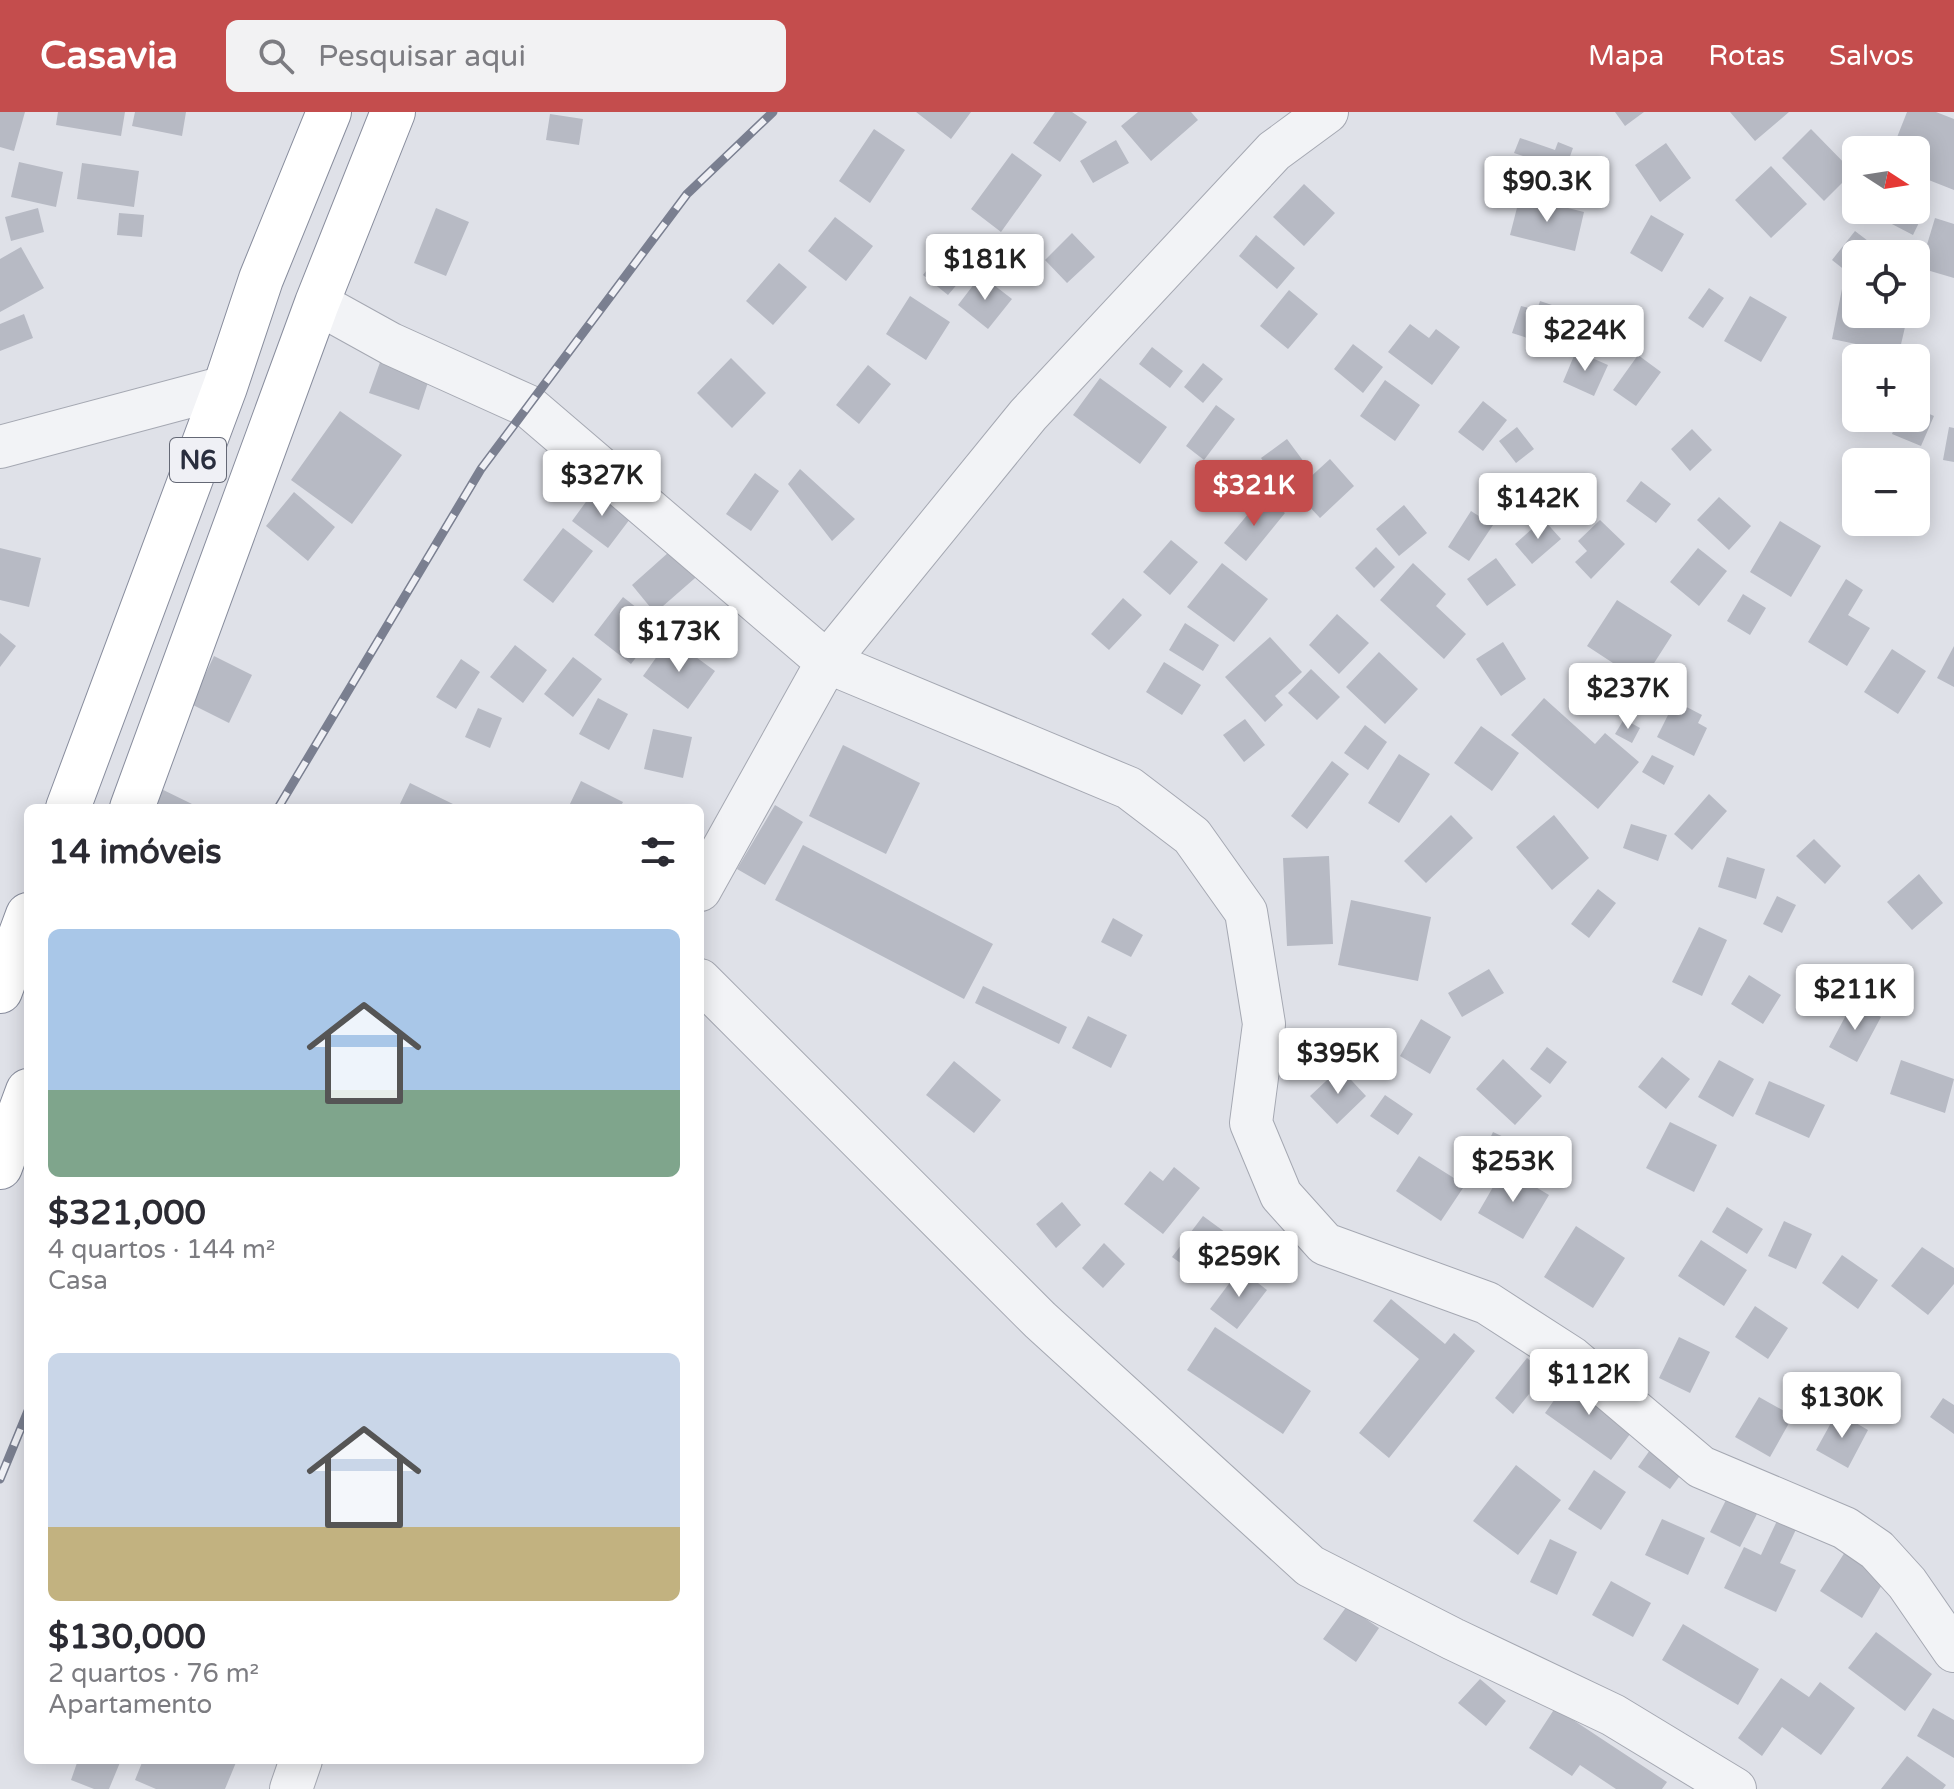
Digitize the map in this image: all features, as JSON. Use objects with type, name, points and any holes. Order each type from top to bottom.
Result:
[{"type":"highway","name":"N6","points":[[69,804],[225,387],[261,279],[329,112]]},
{"type":"highway","name":"N6","points":[[133,804],[317,303],[393,112]]},
{"type":"highway","points":[[0,991],[24,926]]},
{"type":"highway","points":[[0,1167],[24,1102]]},
{"type":"street","points":[[704,883],[827,662],[1028,415],[1274,151],[1327,112]]},
{"type":"street","points":[[317,303],[391,344],[528,406],[827,662],[1129,788],[1192,836],[1246,912],[1264,1024],[1251,1123],[1281,1195],[1325,1244],[1487,1303],[1572,1358],[1701,1467],[1845,1528],[1877,1550],[1907,1583],[1954,1651]]},
{"type":"street","points":[[0,447],[225,387]]},
{"type":"street","points":[[704,984],[1040,1320],[1310,1566],[1453,1639],[1613,1715],[1735,1789]]},
{"type":"street","points":[[291,1789],[300,1764]]},
{"type":"building","points":[[0,112],[25,112],[14,151],[0,147]]},
{"type":"building","points":[[58,112],[125,112],[121,136],[56,125]]},
{"type":"building","points":[[135,112],[186,112],[182,136],[132,126]]},
{"type":"building","points":[[916,112],[971,112],[951,139]]},
{"type":"building","points":[[1055,112],[1072,112],[1087,122],[1060,162],[1033,143]]},
{"type":"building","points":[[1138,112],[1191,112],[1198,120],[1151,161],[1121,126]]},
{"type":"building","points":[[1615,112],[1644,112],[1625,126]]},
{"type":"building","points":[[1730,112],[1789,112],[1755,141]]},
{"type":"building","points":[[1907,112],[1936,112],[1954,119],[1954,190],[1930,181],[1930,136],[1898,136]]},
{"type":"building","points":[[550,114],[583,119],[579,145],[546,140]]},
{"type":"building","points":[[874,129],[905,150],[870,203],[839,181]]},
{"type":"building","points":[[1811,129],[1842,161],[1842,183],[1824,201],[1782,158]]},
{"type":"building","points":[[1520,138],[1555,150],[1558,142],[1573,148],[1560,184],[1548,179],[1552,166],[1514,153]]},
{"type":"building","points":[[1116,140],[1129,163],[1093,183],[1080,161]]},
{"type":"building","points":[[1666,143],[1691,178],[1660,202],[1635,165]]},
{"type":"building","points":[[1012,153],[1042,175],[1001,232],[971,209]]},
{"type":"building","points":[[19,162],[63,172],[56,207],[11,197]]},
{"type":"building","points":[[82,163],[139,171],[134,207],[77,199]]},
{"type":"building","points":[[1771,166],[1807,204],[1771,238],[1735,200]]},
{"type":"building","points":[[1304,184],[1335,213],[1304,246],[1273,217]]},
{"type":"building","points":[[1520,196],[1584,212],[1575,251],[1510,235]]},
{"type":"building","points":[[38,208],[44,232],[11,241],[5,217]]},
{"type":"building","points":[[436,208],[469,222],[446,276],[414,263]]},
{"type":"building","points":[[119,213],[144,215],[142,237],[117,235]]},
{"type":"building","points":[[1651,215],[1684,234],[1662,272],[1630,253]]},
{"type":"building","points":[[835,217],[873,246],[846,281],[808,251]]},
{"type":"building","points":[[1935,218],[1954,224],[1954,278],[1930,271],[1928,240]]},
{"type":"building","points":[[1892,224],[1918,224],[1913,235]]},
{"type":"building","points":[[1855,231],[1867,240],[1848,240]]},
{"type":"building","points":[[1072,233],[1095,257],[1067,283],[1045,260]]},
{"type":"building","points":[[1256,235],[1295,268],[1277,289],[1239,256]]},
{"type":"building","points":[[950,240],[977,261],[948,295],[923,275]]},
{"type":"building","points":[[21,247],[44,288],[0,312],[0,259]]},
{"type":"building","points":[[1842,247],[1842,268],[1832,260]]},
{"type":"building","points":[[779,263],[807,287],[773,325],[746,301]]},
{"type":"building","points":[[981,275],[1012,299],[988,329],[958,305]]},
{"type":"building","points":[[1709,288],[1724,298],[1703,328],[1688,318]]},
{"type":"building","points":[[1842,289],[1842,328],[1905,328],[1901,344],[1856,344],[1832,339]]},
{"type":"building","points":[[1289,290],[1318,314],[1288,349],[1260,326]]},
{"type":"building","points":[[910,296],[950,322],[926,360],[886,334]]},
{"type":"building","points":[[1750,296],[1787,317],[1761,362],[1724,341]]},
{"type":"building","points":[[1540,301],[1558,307],[1546,344],[1512,333],[1521,306],[1537,310]]},
{"type":"building","points":[[24,314],[33,338],[0,351],[0,324]]},
{"type":"building","points":[[1410,324],[1429,338],[1436,329],[1460,347],[1432,385],[1388,352]]},
{"type":"building","points":[[1353,344],[1383,367],[1363,393],[1334,369]]},
{"type":"building","points":[[1152,347],[1183,371],[1170,388],[1139,364]]},
{"type":"building","points":[[1576,351],[1608,365],[1594,396],[1563,382]]},
{"type":"building","points":[[383,354],[432,370],[419,410],[369,393]]},
{"type":"building","points":[[1638,355],[1661,372],[1636,406],[1613,390]]},
{"type":"building","points":[[731,358],[766,393],[732,428],[697,393]]},
{"type":"building","points":[[1203,363],[1223,379],[1203,403],[1184,387]]},
{"type":"building","points":[[868,365],[891,384],[859,424],[836,405]]},
{"type":"building","points":[[1100,378],[1167,427],[1140,464],[1073,415]]},
{"type":"building","points":[[1385,380],[1420,405],[1395,441],[1360,416]]},
{"type":"building","points":[[1483,401],[1507,420],[1483,451],[1458,432]]},
{"type":"building","points":[[1216,405],[1235,419],[1204,460],[1186,446]]},
{"type":"building","points":[[340,411],[402,455],[352,524],[291,480]]},
{"type":"building","points":[[1517,427],[1534,449],[1516,463],[1499,441]]},
{"type":"building","points":[[1949,427],[1954,428],[1954,462],[1943,460]]},
{"type":"building","points":[[1692,429],[1712,450],[1690,471],[1671,449]]},
{"type":"building","points":[[1893,432],[1927,432],[1921,446]]},
{"type":"building","points":[[1287,439],[1304,462],[1278,481],[1261,458]]},
{"type":"building","points":[[1330,459],[1354,486],[1320,518],[1295,491]]},
{"type":"building","points":[[800,469],[855,519],[832,541],[788,484]]},
{"type":"building","points":[[755,473],[779,491],[751,531],[726,514]]},
{"type":"building","points":[[1641,481],[1671,504],[1656,523],[1626,501]]},
{"type":"building","points":[[596,488],[633,515],[608,548],[572,521]]},
{"type":"building","points":[[294,492],[335,527],[308,561],[266,526]]},
{"type":"building","points":[[1263,496],[1285,513],[1246,561],[1224,543]]},
{"type":"building","points":[[1719,497],[1751,526],[1729,550],[1697,520]]},
{"type":"building","points":[[1404,505],[1427,533],[1399,556],[1376,529]]},
{"type":"building","points":[[1471,511],[1493,525],[1469,561],[1448,547]]},
{"type":"building","points":[[1543,519],[1561,539],[1532,564],[1515,544]]},
{"type":"building","points":[[1600,520],[1625,544],[1591,579],[1575,562],[1587,551],[1578,541]]},
{"type":"building","points":[[1780,521],[1821,546],[1791,597],[1750,572]]},
{"type":"building","points":[[563,528],[593,551],[553,603],[523,580]]},
{"type":"building","points":[[1171,540],[1198,562],[1170,595],[1143,572]]},
{"type":"building","points":[[678,544],[702,572],[655,613],[632,585]]},
{"type":"building","points":[[1376,547],[1395,567],[1374,588],[1355,568]]},
{"type":"building","points":[[0,548],[41,558],[29,607],[0,600]]},
{"type":"building","points":[[1698,548],[1727,571],[1699,606],[1670,582]]},
{"type":"building","points":[[1496,558],[1516,585],[1487,606],[1467,579]]},
{"type":"building","points":[[1222,563],[1268,599],[1234,642],[1187,607]]},
{"type":"building","points":[[1413,563],[1446,594],[1436,606],[1466,634],[1444,659],[1380,600]]},
{"type":"building","points":[[1846,579],[1863,590],[1848,615],[1870,628],[1847,666],[1808,642]]},
{"type":"building","points":[[1743,594],[1766,608],[1750,635],[1727,621]]},
{"type":"building","points":[[623,597],[660,626],[631,664],[594,635]]},
{"type":"building","points":[[1123,598],[1142,615],[1109,650],[1091,634]]},
{"type":"building","points":[[1617,600],[1672,635],[1642,682],[1587,646]]},
{"type":"building","points":[[1337,614],[1369,643],[1339,674],[1309,645]]},
{"type":"building","points":[[1185,623],[1219,645],[1203,671],[1169,650]]},
{"type":"building","points":[[0,633],[16,646],[0,667]]},
{"type":"building","points":[[1270,637],[1302,672],[1275,696],[1283,705],[1265,722],[1225,677]]},
{"type":"building","points":[[670,638],[715,671],[688,709],[643,676]]},
{"type":"building","points":[[1503,642],[1526,679],[1501,696],[1476,659]]},
{"type":"building","points":[[515,645],[547,670],[523,703],[490,677]]},
{"type":"building","points":[[1954,646],[1954,687],[1937,678]]},
{"type":"building","points":[[1892,649],[1926,671],[1898,714],[1864,692]]},
{"type":"building","points":[[1379,652],[1418,689],[1385,724],[1346,687]]},
{"type":"building","points":[[214,656],[252,675],[229,723],[191,704]]},
{"type":"building","points":[[573,657],[602,679],[573,717],[544,694]]},
{"type":"building","points":[[461,659],[480,672],[456,709],[436,697]]},
{"type":"building","points":[[1164,662],[1201,685],[1182,715],[1146,692]]},
{"type":"building","points":[[1311,669],[1340,697],[1317,720],[1288,693]]},
{"type":"building","points":[[598,698],[628,714],[609,750],[579,734]]},
{"type":"building","points":[[1544,698],[1595,744],[1605,733],[1639,762],[1598,809],[1511,735]]},
{"type":"building","points":[[1675,701],[1702,715],[1698,723],[1707,728],[1694,756],[1657,737]]},
{"type":"building","points":[[478,708],[502,718],[490,748],[465,737]]},
{"type":"building","points":[[1245,719],[1265,745],[1244,762],[1223,735]]},
{"type":"building","points":[[1624,719],[1640,728],[1632,743],[1615,734]]},
{"type":"building","points":[[1365,725],[1387,742],[1368,770],[1344,753]]},
{"type":"building","points":[[1481,726],[1519,753],[1492,791],[1454,763]]},
{"type":"building","points":[[653,729],[692,737],[683,778],[644,769]]},
{"type":"building","points":[[843,745],[920,783],[886,854],[809,816]]},
{"type":"building","points":[[1399,754],[1430,774],[1399,823],[1368,803]]},
{"type":"building","points":[[1652,755],[1674,766],[1664,785],[1642,772]]},
{"type":"building","points":[[1332,761],[1349,774],[1307,829],[1291,816]]},
{"type":"building","points":[[581,781],[623,802],[622,804],[570,804]]},
{"type":"building","points":[[149,783],[192,804],[139,804]]},
{"type":"building","points":[[410,783],[453,804],[400,804]]},
{"type":"building","points":[[1709,794],[1727,811],[1692,850],[1674,834]]},
{"type":"building","points":[[775,805],[803,822],[765,885],[737,869]]},
{"type":"building","points":[[1451,815],[1473,838],[1426,883],[1404,861]]},
{"type":"building","points":[[1554,815],[1589,858],[1552,890],[1516,847]]},
{"type":"building","points":[[1631,824],[1667,835],[1658,861],[1623,848]]},
{"type":"building","points":[[1814,839],[1841,866],[1825,884],[1796,856]]},
{"type":"building","points":[[803,845],[993,944],[964,999],[775,900]]},
{"type":"building","points":[[1329,856],[1333,944],[1287,946],[1283,858]]},
{"type":"building","points":[[1727,857],[1765,869],[1756,899],[1718,887]]},
{"type":"building","points":[[1919,874],[1943,903],[1912,930],[1887,902]]},
{"type":"building","points":[[1598,889],[1616,903],[1589,938],[1571,924]]},
{"type":"building","points":[[1777,896],[1796,905],[1782,933],[1763,924]]},
{"type":"building","points":[[1351,900],[1431,917],[1418,981],[1338,965]]},
{"type":"building","points":[[1113,918],[1143,935],[1131,957],[1101,942]]},
{"type":"building","points":[[1699,927],[1727,940],[1702,996],[1672,982]]},
{"type":"building","points":[[1489,969],[1504,993],[1462,1017],[1448,993]]},
{"type":"building","points":[[1749,975],[1781,995],[1763,1024],[1731,1004]]},
{"type":"building","points":[[983,986],[1067,1027],[1059,1044],[975,1003]]},
{"type":"building","points":[[1853,1002],[1881,1017],[1857,1062],[1829,1047]]},
{"type":"building","points":[[1088,1016],[1127,1035],[1111,1068],[1072,1048]]},
{"type":"building","points":[[1421,1019],[1451,1037],[1430,1074],[1400,1056]]},
{"type":"building","points":[[1547,1047],[1567,1062],[1550,1084],[1530,1069]]},
{"type":"building","points":[[1662,1057],[1690,1079],[1666,1109],[1638,1087]]},
{"type":"building","points":[[1503,1059],[1542,1096],[1515,1125],[1476,1089]]},
{"type":"building","points":[[1719,1060],[1754,1079],[1733,1117],[1698,1097]]},
{"type":"building","points":[[1901,1060],[1954,1079],[1945,1113],[1890,1094]]},
{"type":"building","points":[[954,1061],[1001,1100],[974,1133],[926,1095]]},
{"type":"building","points":[[1340,1068],[1366,1096],[1337,1124],[1310,1096]]},
{"type":"building","points":[[1769,1081],[1825,1105],[1809,1138],[1755,1114]]},
{"type":"building","points":[[1385,1095],[1413,1114],[1398,1135],[1370,1116]]},
{"type":"building","points":[[1670,1122],[1717,1145],[1694,1192],[1646,1168]]},
{"type":"building","points":[[1493,1132],[1510,1140],[1496,1169],[1479,1161]]},
{"type":"building","points":[[1419,1156],[1465,1185],[1441,1221],[1396,1191]]},
{"type":"building","points":[[1174,1167],[1200,1188],[1163,1234],[1124,1204],[1150,1171],[1163,1181]]},
{"type":"building","points":[[1504,1168],[1549,1195],[1523,1239],[1478,1213]]},
{"type":"building","points":[[1062,1202],[1081,1225],[1056,1248],[1036,1224]]},
{"type":"building","points":[[1727,1207],[1763,1229],[1747,1254],[1712,1232]]},
{"type":"building","points":[[1203,1216],[1233,1238],[1203,1279],[1172,1257]]},
{"type":"building","points":[[1784,1221],[1812,1234],[1796,1269],[1768,1256]]},
{"type":"building","points":[[1576,1226],[1625,1258],[1593,1308],[1544,1277]]},
{"type":"building","points":[[1701,1240],[1747,1270],[1724,1306],[1678,1276]]},
{"type":"building","points":[[1104,1243],[1125,1264],[1103,1288],[1082,1268]]},
{"type":"building","points":[[1922,1247],[1954,1268],[1954,1284],[1928,1315],[1891,1286]]},
{"type":"building","points":[[1842,1255],[1878,1280],[1858,1309],[1822,1283]]},
{"type":"building","points":[[1240,1269],[1267,1290],[1237,1329],[1210,1309]]},
{"type":"building","points":[[1391,1299],[1445,1344],[1454,1333],[1475,1351],[1389,1458],[1359,1433],[1419,1359],[1373,1321]]},
{"type":"building","points":[[1755,1306],[1788,1328],[1768,1359],[1735,1337]]},
{"type":"building","points":[[1215,1327],[1311,1391],[1283,1434],[1187,1370]]},
{"type":"building","points":[[1679,1337],[1710,1352],[1690,1393],[1659,1378]]},
{"type":"building","points":[[1527,1358],[1546,1373],[1513,1414],[1495,1398]]},
{"type":"building","points":[[1574,1372],[1633,1430],[1611,1460],[1545,1413]]},
{"type":"building","points":[[1759,1397],[1793,1416],[1770,1457],[1735,1437]]},
{"type":"building","points":[[1943,1398],[1954,1405],[1954,1434],[1930,1417]]},
{"type":"building","points":[[1837,1412],[1868,1430],[1848,1468],[1816,1450]]},
{"type":"building","points":[[1650,1450],[1682,1473],[1670,1489],[1638,1467]]},
{"type":"building","points":[[1516,1465],[1561,1500],[1518,1555],[1473,1521]]},
{"type":"building","points":[[1594,1470],[1626,1492],[1601,1530],[1568,1509]]},
{"type":"building","points":[[1728,1496],[1758,1512],[1740,1547],[1710,1532]]},
{"type":"building","points":[[1783,1508],[1802,1517],[1780,1563],[1796,1570],[1776,1612],[1724,1588],[1744,1547],[1761,1555]]},
{"type":"building","points":[[1662,1519],[1705,1538],[1688,1575],[1645,1555]]},
{"type":"building","points":[[1550,1539],[1577,1552],[1557,1595],[1530,1582]]},
{"type":"building","points":[[1845,1552],[1886,1578],[1862,1618],[1820,1591]]},
{"type":"building","points":[[1611,1581],[1651,1603],[1633,1637],[1592,1615]]},
{"type":"building","points":[[1347,1606],[1379,1628],[1356,1662],[1323,1639]]},
{"type":"building","points":[[1683,1624],[1759,1669],[1738,1705],[1662,1660]]},
{"type":"building","points":[[1876,1632],[1932,1674],[1905,1711],[1848,1668]]},
{"type":"building","points":[[1781,1678],[1809,1697],[1820,1682],[1855,1708],[1821,1755],[1782,1727],[1762,1756],[1738,1738]]},
{"type":"building","points":[[1480,1679],[1506,1701],[1486,1726],[1458,1703]]},
{"type":"building","points":[[1555,1708],[1667,1782],[1662,1789],[1616,1789],[1580,1765],[1572,1776],[1529,1748]]},
{"type":"building","points":[[1933,1708],[1954,1720],[1954,1758],[1917,1736]]},
{"type":"building","points":[[1907,1756],[1946,1785],[1943,1789],[1881,1789]]},
{"type":"building","points":[[77,1764],[119,1764],[109,1789],[94,1789],[71,1780]]},
{"type":"building","points":[[141,1764],[235,1764],[225,1789],[156,1789],[135,1780]]},
{"type":"railway","points":[[280,804],[481,469],[687,194],[773,112]]},
{"type":"railway","points":[[0,1479],[24,1421]]}]
